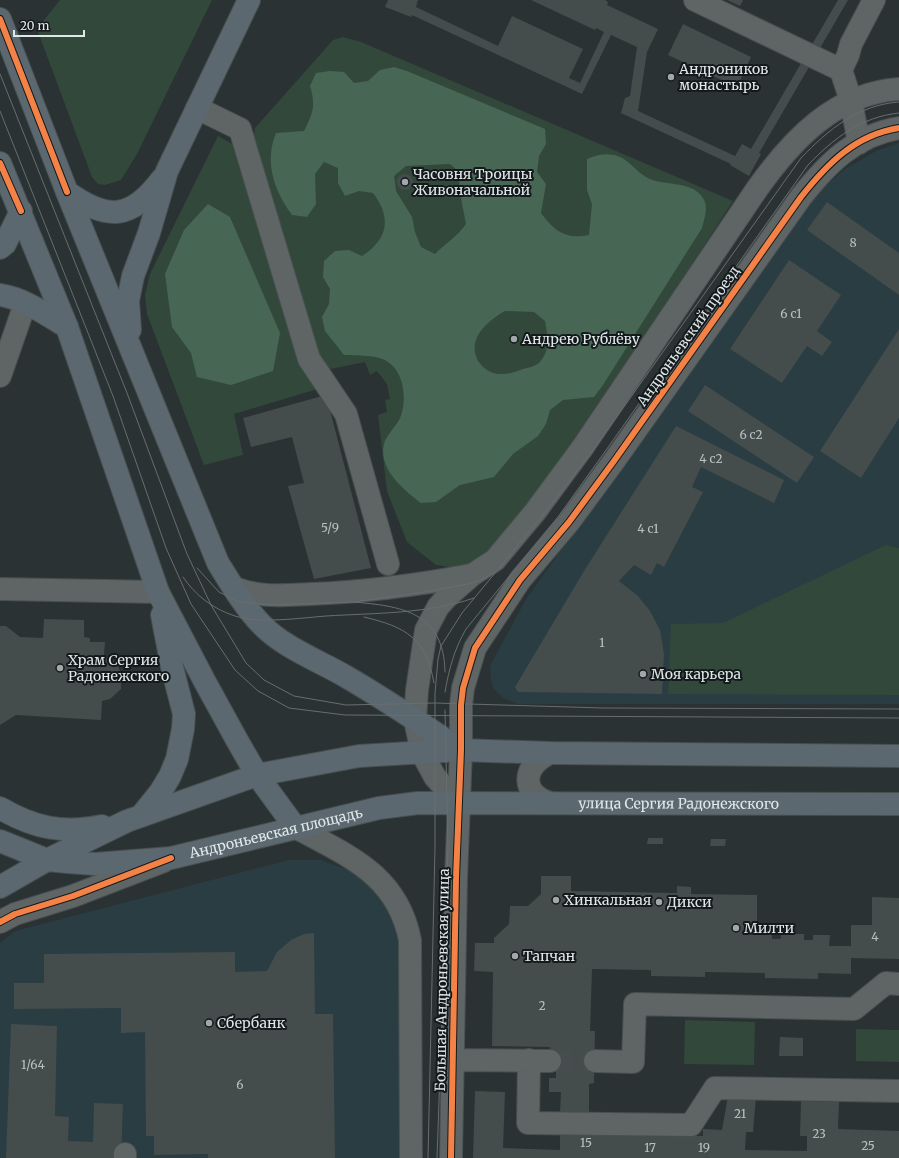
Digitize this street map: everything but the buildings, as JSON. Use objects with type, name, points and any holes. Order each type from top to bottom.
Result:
[{"type":"main road","points":[[130,345],[128,301],[133,276],[149,233],[167,172],[249,0]]},
{"type":"main road","points":[[0,18],[67,192],[218,563],[263,626],[286,643],[394,705],[461,750]]},
{"type":"main road","points":[[0,163],[21,211],[67,327],[158,592],[204,682],[257,775],[295,827]]},
{"type":"main road","points":[[67,192],[87,206],[102,211],[120,212],[137,206],[150,195],[167,172]]},
{"type":"main road","points":[[0,248],[5,244],[21,211]]},
{"type":"main road","points":[[0,295],[7,296],[25,304],[67,327]]},
{"type":"main road","points":[[0,808],[19,819],[45,828],[81,830],[134,818],[161,791],[170,776],[177,758],[183,729],[184,714],[172,667],[158,592]]},
{"type":"main road","points":[[0,887],[47,860],[134,818],[257,775],[359,756],[461,750],[550,753],[899,756]]},
{"type":"main road","name":"Андроньевская площадь","points":[[0,841],[47,860],[95,864],[171,858],[379,808],[418,803],[458,803]]},
{"type":"main road","name":"улица Сергия Радонежского","points":[[458,803],[899,804]]},
{"type":"street","points":[[695,0],[841,70]]},
{"type":"street","points":[[859,143],[851,101],[841,70],[851,44],[874,0]]},
{"type":"street","name":"Андроньевский проезд","points":[[472,575],[495,560],[535,512],[583,447],[757,190],[787,149],[820,119],[851,101],[873,93],[899,89]]},
{"type":"street","points":[[197,108],[240,129],[309,359],[346,414],[388,564]]},
{"type":"street","name":"Андроньевский проезд","points":[[461,750],[463,688],[474,648],[516,585],[568,522],[610,467],[801,197],[822,170],[841,154],[877,133],[899,128]]},
{"type":"street","points":[[0,376],[25,304]]},
{"type":"street","points":[[235,588],[248,594],[275,595],[328,593],[424,584],[472,575]]},
{"type":"street","points":[[458,803],[435,777],[422,753],[415,720],[417,690],[426,630],[438,607],[472,575]]},
{"type":"street","points":[[0,589],[158,592]]},
{"type":"street","name":"Большая Андроньевская улица","points":[[451,1158],[458,803],[461,750]]},
{"type":"street","points":[[550,753],[535,762],[530,769],[528,781],[533,794],[540,800],[550,804]]},
{"type":"street","name":"Большая Андроньевская улица","points":[[295,827],[356,862],[377,878],[389,889],[406,920],[410,940],[411,1158]]},
{"type":"street","points":[[0,922],[16,914],[73,896],[171,858]]},
{"type":"street","points":[[595,1061],[633,1062],[635,1004],[854,1009],[886,983],[899,984]]},
{"type":"street","points":[[452,1060],[539,1060],[528,1123],[691,1125],[716,1088],[899,1091]]},
{"type":"shaded area","points":[[899,143],[899,704],[517,704],[502,697],[494,689],[491,681],[490,666],[526,599],[818,192],[845,169],[876,151]]},
{"type":"shaded area","points":[[289,860],[321,860],[351,871],[379,890],[404,939],[401,1158],[0,1158],[0,943],[15,931]]},
{"type":"green space","points":[[60,0],[212,0],[137,154],[121,180],[105,185],[98,184],[92,177],[37,29]]},
{"type":"green space","points":[[343,37],[361,42],[733,201],[591,421],[490,552],[475,562],[456,568],[436,565],[407,542],[387,491],[378,415],[387,412],[385,400],[390,399],[387,384],[377,371],[370,375],[365,362],[325,370],[314,355],[253,143],[255,128],[333,40]]},
{"type":"green space","points":[[394,67],[407,71],[545,129],[546,144],[539,156],[537,172],[546,184],[541,213],[551,225],[561,233],[574,236],[589,235],[592,204],[587,190],[587,159],[594,156],[607,154],[614,155],[624,159],[650,179],[686,186],[693,189],[703,198],[706,205],[706,213],[702,228],[594,397],[563,400],[550,410],[546,424],[538,436],[513,454],[494,477],[460,485],[436,502],[421,503],[414,498],[394,478],[385,462],[383,453],[384,444],[400,418],[402,411],[404,396],[398,373],[394,367],[383,359],[367,356],[344,355],[325,331],[322,317],[329,304],[330,289],[323,277],[324,261],[335,251],[349,250],[362,256],[371,249],[382,235],[384,228],[385,219],[379,202],[373,193],[359,191],[345,196],[338,183],[338,168],[324,162],[315,174],[316,204],[307,217],[292,215],[280,196],[271,165],[271,155],[276,133],[304,131],[307,125],[313,109],[313,99],[310,86],[316,73],[330,71],[344,72],[354,83],[368,81],[380,70]],"holes":[[[450,164],[460,173],[459,188],[466,224],[463,229],[435,254],[421,247],[415,232],[412,217],[396,191],[394,176],[406,166]],[[505,311],[534,312],[545,321],[547,348],[543,358],[536,365],[512,373],[496,374],[486,369],[478,361],[475,344],[483,329]]]},
{"type":"green space","points":[[218,136],[232,144],[302,368],[321,388],[234,414],[243,455],[204,465],[147,314],[145,295],[150,274]]},
{"type":"green space","points":[[208,204],[230,217],[280,333],[273,371],[231,385],[197,377],[191,353],[172,327],[165,274],[184,230]]},
{"type":"green space","points":[[886,545],[899,548],[899,695],[668,694],[671,624],[723,623]]},
{"type":"green space","points":[[685,1020],[755,1022],[754,1065],[684,1064]]},
{"type":"green space","points":[[856,1029],[899,1030],[899,1062],[856,1061]]},
{"type":"tunnel","points":[[550,1061],[595,1061]]},
{"type":"tram line","points":[[0,74],[127,393],[187,554],[211,605],[246,663],[264,680],[294,696],[346,705],[435,703],[603,708],[899,709]]},
{"type":"tram line","points":[[428,1158],[435,847],[435,693],[438,659],[441,646],[462,613],[542,516],[591,453],[801,158],[822,137],[857,113],[884,104],[899,102]]},
{"type":"tram line","points":[[0,111],[113,396],[166,548],[191,604],[235,670],[258,691],[289,708],[345,715],[899,718]]},
{"type":"tram line","points":[[445,692],[452,660],[466,629],[558,517],[808,165],[828,146],[849,130],[872,119],[899,113]]},
{"type":"tram line","points":[[197,568],[219,592],[237,601],[268,605],[353,602],[424,592],[468,584],[483,579],[492,573]]},
{"type":"tram line","points":[[183,577],[193,590],[205,601],[235,616],[256,620],[280,620],[401,612],[438,607],[474,598]]},
{"type":"tram line","points":[[353,602],[388,606],[417,616],[428,625],[437,636],[443,652],[445,672]]},
{"type":"tram line","points":[[364,617],[392,625],[412,637],[426,655],[434,683]]},
{"type":"tram line","points":[[437,1158],[448,848],[445,710]]},
{"type":"cycle path","points":[[0,19],[67,192]]},
{"type":"cycle path","points":[[451,1158],[461,705],[463,688],[475,648],[520,580],[569,522],[614,461],[801,197],[821,173],[843,153],[869,137],[899,128]]},
{"type":"cycle path","points":[[0,163],[21,211]]},
{"type":"cycle path","points":[[0,922],[15,914],[73,896],[171,858]]},
{"type":"place","name":"Андроников монастырь","points":[[671,77]]},
{"type":"place","name":"Часовня Троицы Живоначальной","points":[[405,182]]},
{"type":"place","name":"Андрею Рублёву","points":[[514,339]]},
{"type":"place","name":"Храм Сергия Радонежского","points":[[60,668]]},
{"type":"place","name":"Моя карьера","points":[[643,674]]},
{"type":"place","name":"Хинкальная","points":[[556,900]]},
{"type":"place","name":"Дикси","points":[[659,902]]},
{"type":"place","name":"Милти","points":[[736,928]]},
{"type":"place","name":"Тапчан","points":[[515,956]]},
{"type":"place","name":"Сбербанк","points":[[209,1023]]}]
